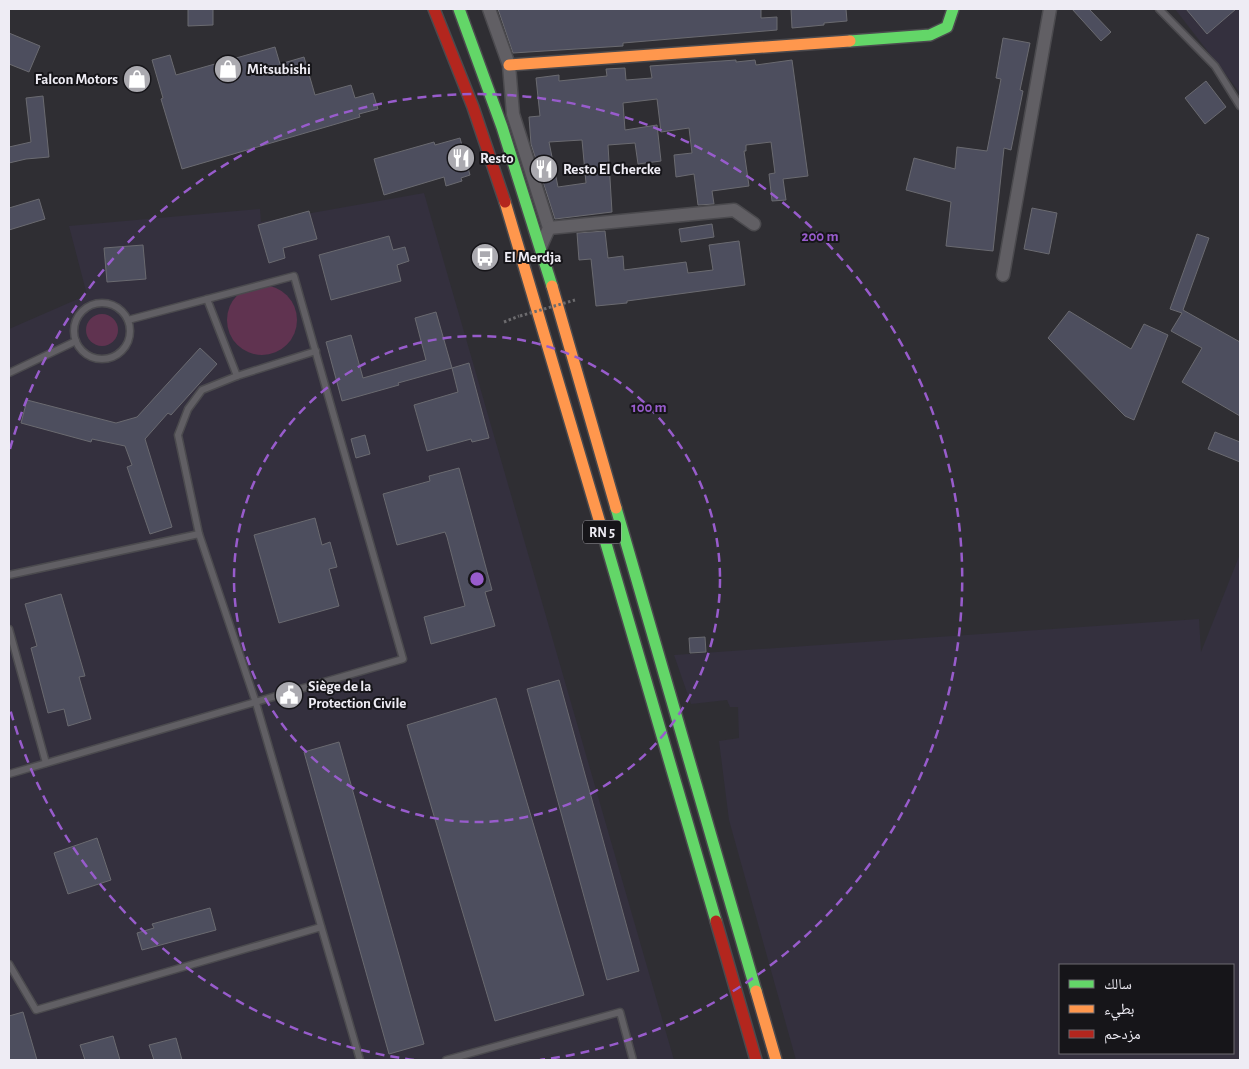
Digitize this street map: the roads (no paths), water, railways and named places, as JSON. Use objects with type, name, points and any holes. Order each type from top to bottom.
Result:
[{"type":"main road","points":[[421,9],[454,59]]},
{"type":"main road","name":"RN 5","points":[[434,9],[480,126],[510,216],[756,1060]]},
{"type":"main road","name":"RN 5","points":[[459,9],[497,110],[540,248],[776,1060]]},
{"type":"main road","points":[[509,65],[930,35],[947,28],[953,9]]},
{"type":"street","points":[[489,9],[509,65],[513,114],[549,228],[540,248]]},
{"type":"street","points":[[1002,275],[1050,9]]},
{"type":"street","points":[[549,228],[734,210],[754,224]]},
{"type":"lane","points":[[1159,9],[1215,66],[1240,106]]},
{"type":"lane","points":[[9,774],[403,659],[294,276],[128,320]]},
{"type":"lane","points":[[207,299],[237,376]]},
{"type":"lane","points":[[103,302],[118,307],[128,320],[130,336],[123,350],[116,355],[101,359],[93,357],[80,348],[76,341],[74,333],[77,318],[82,311],[96,303],[103,302]]},
{"type":"lane","points":[[9,373],[76,341]]},
{"type":"lane","points":[[316,351],[237,376],[202,390],[188,409],[178,435],[199,534],[256,703],[360,1060]]},
{"type":"lane","points":[[9,575],[199,534]]},
{"type":"lane","points":[[9,629],[46,763]]},
{"type":"lane","points":[[9,964],[36,1010],[321,927]]},
{"type":"lane","points":[[446,1060],[620,1012],[633,1060]]},
{"type":"place","name":"Mitsubishi","points":[[228,69]]},
{"type":"place","name":"Falcon Motors","points":[[137,79]]},
{"type":"place","name":"Resto","points":[[461,158]]},
{"type":"place","name":"Resto El Chercke","points":[[544,169]]},
{"type":"place","name":"El Merdja","points":[[485,257]]},
{"type":"place","name":"Siège de la Protection Civile","points":[[289,695]]}]
